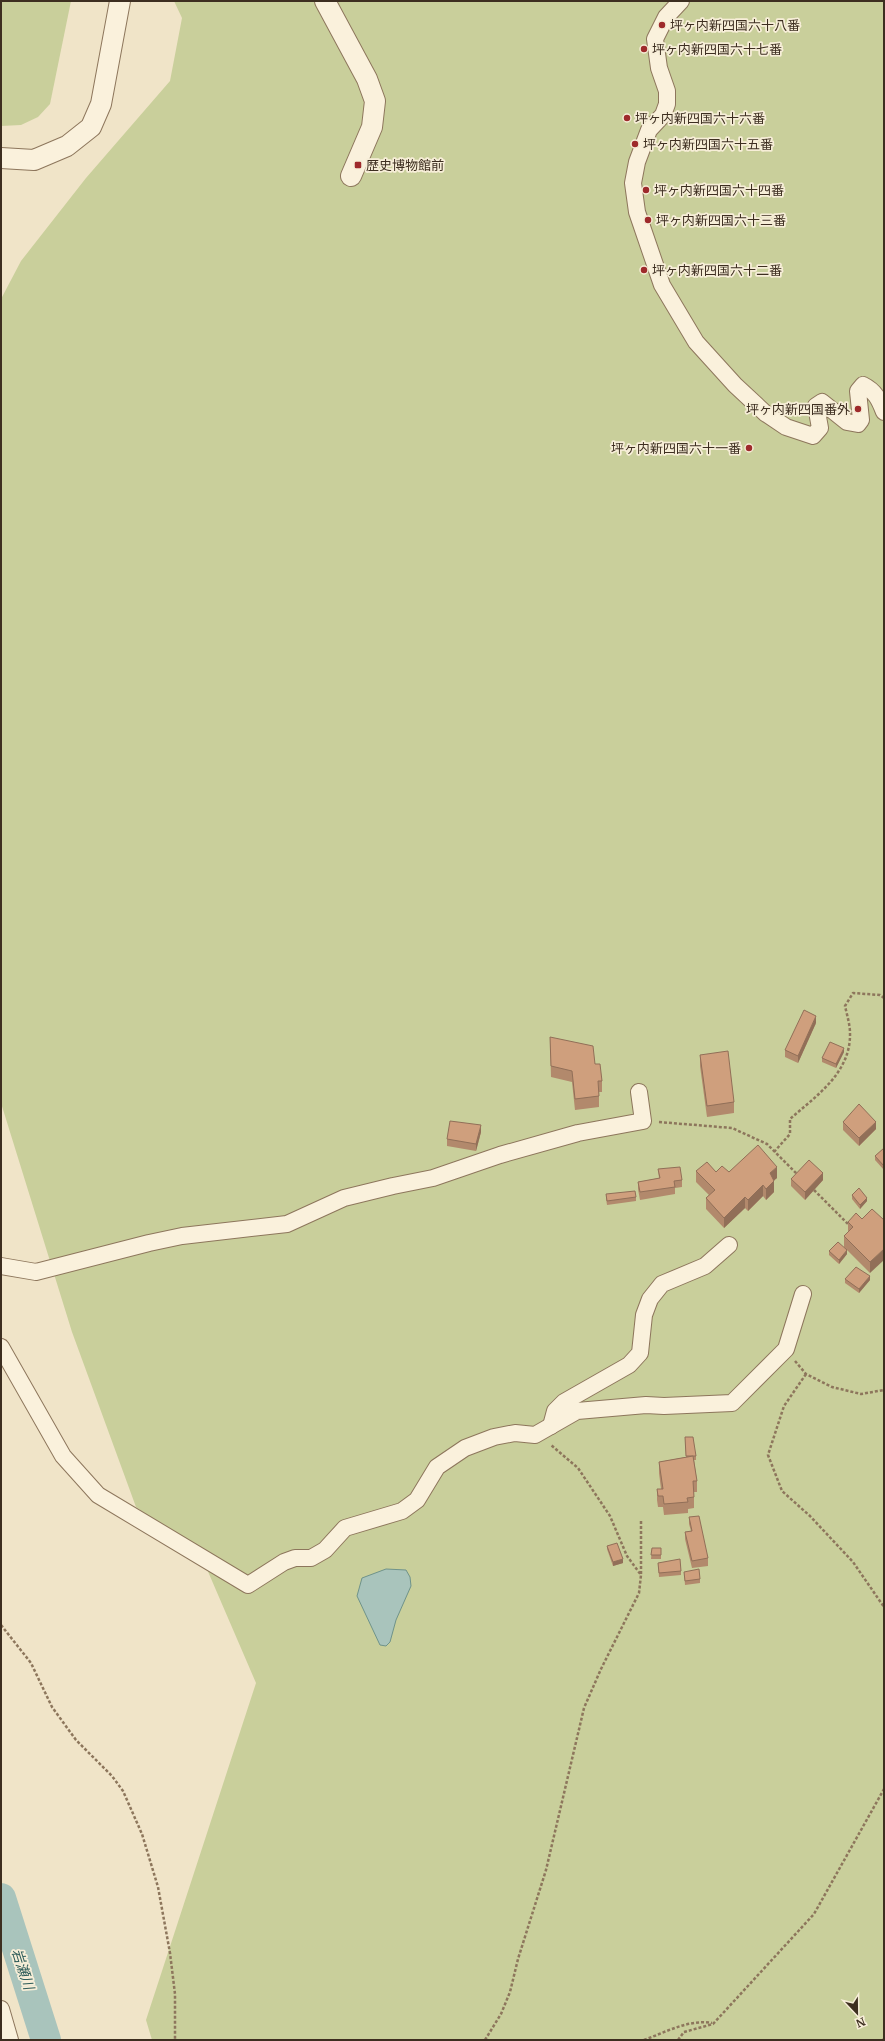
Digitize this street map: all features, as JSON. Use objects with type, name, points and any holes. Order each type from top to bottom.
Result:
[{"type":"street","points":[[1,158],[34,160],[67,146],[91,127],[101,104],[120,1]]},
{"type":"street","points":[[325,1],[367,79],[375,101],[372,127],[351,176]]},
{"type":"street","points":[[681,1],[666,17],[655,39],[659,68],[667,91],[667,104],[663,116],[649,130],[637,162],[633,183],[637,212],[662,285],[696,342],[735,385],[765,413],[786,428],[813,436],[820,428],[816,406],[822,402],[847,422],[858,424],[861,420],[858,391],[863,385],[872,390],[880,400],[884,412]]},
{"type":"street","points":[[1,1266],[36,1272],[149,1242],[182,1236],[287,1224],[344,1198],[433,1178],[500,1155],[578,1133],[643,1121],[639,1092]]},
{"type":"street","points":[[550,1426],[555,1411],[564,1402],[629,1365],[640,1353],[644,1315],[650,1299],[662,1284],[705,1266],[729,1245]]},
{"type":"street","points":[[1,1347],[63,1456],[98,1495],[248,1585],[284,1562],[295,1558],[311,1558],[325,1550],[345,1528],[402,1511],[417,1500],[437,1467],[466,1448],[494,1437],[515,1432],[535,1435],[577,1411],[646,1405],[664,1406],[732,1403],[786,1349],[803,1294]]},
{"type":"street","points":[[1,2008],[10,2040]]},
{"type":"path","points":[[774,1152],[790,1134],[790,1119],[833,1081],[845,1061],[850,1034],[845,1006],[853,993],[880,995],[884,998]]},
{"type":"path","points":[[643,1121],[732,1128],[766,1144],[800,1177]]},
{"type":"path","points":[[814,1190],[851,1227]]},
{"type":"path","points":[[786,1349],[806,1374],[832,1388],[861,1394],[884,1390]]},
{"type":"path","points":[[806,1374],[784,1406],[768,1455],[782,1491],[810,1516],[853,1562],[884,1607]]},
{"type":"path","points":[[535,1435],[555,1447],[578,1468],[610,1516],[627,1556],[641,1575]]},
{"type":"path","points":[[485,2040],[501,2014],[510,1992],[518,1960],[546,1870],[584,1708],[638,1593],[641,1575],[641,1521]]},
{"type":"path","points":[[1,1624],[31,1663],[52,1707],[76,1740],[112,1776],[123,1791],[142,1834],[158,1887],[170,1953],[175,1994],[175,2040]]},
{"type":"path","points":[[678,2040],[684,2032],[712,2024],[814,1914],[884,1789]]},
{"type":"path","points":[[644,2040],[684,2024],[702,2022],[712,2024]]},
{"type":"green space","points":[[1,1],[71,1],[50,104],[38,117],[21,125],[1,126]]},
{"type":"green space","points":[[174,1],[884,1],[884,2040],[152,2040],[146,2020],[256,1683],[200,1553],[136,1507],[72,1332],[1,1103],[1,299],[21,261],[86,178],[170,81],[182,18]]},
{"type":"water","points":[[386,1569],[406,1570],[410,1577],[411,1586],[396,1620],[390,1642],[386,1646],[380,1645],[357,1596],[362,1578]]},
{"type":"building","points":[[804,1010],[816,1016],[798,1056],[785,1050]]},
{"type":"building","points":[[550,1037],[593,1046],[595,1064],[600,1064],[602,1081],[598,1081],[599,1096],[575,1099],[572,1071],[551,1066]]},
{"type":"building","points":[[830,1042],[844,1048],[836,1064],[822,1058]]},
{"type":"building","points":[[728,1051],[734,1102],[707,1106],[700,1055]]},
{"type":"building","points":[[859,1104],[876,1122],[859,1138],[843,1122]]},
{"type":"building","points":[[450,1121],[481,1125],[476,1144],[447,1139]]},
{"type":"building","points":[[758,1145],[777,1167],[770,1173],[774,1181],[766,1189],[763,1185],[748,1200],[745,1197],[724,1218],[706,1198],[715,1190],[696,1171],[707,1162],[716,1172],[722,1166],[729,1172]]},
{"type":"building","points":[[884,1148],[884,1166],[875,1156]]},
{"type":"building","points":[[809,1160],[823,1173],[805,1192],[791,1179]]},
{"type":"building","points":[[680,1167],[682,1180],[674,1181],[675,1187],[640,1192],[638,1182],[660,1178],[658,1169]]},
{"type":"building","points":[[859,1188],[867,1198],[860,1205],[852,1195]]},
{"type":"building","points":[[635,1191],[636,1197],[607,1201],[606,1194]]},
{"type":"building","points":[[872,1209],[884,1220],[884,1249],[870,1262],[844,1236],[853,1227],[848,1222],[856,1213],[862,1219]]},
{"type":"building","points":[[838,1242],[847,1250],[839,1260],[829,1251]]},
{"type":"building","points":[[856,1267],[870,1276],[859,1289],[845,1279]]},
{"type":"building","points":[[685,1437],[693,1437],[696,1456],[686,1456]]},
{"type":"building","points":[[693,1456],[697,1481],[693,1481],[694,1497],[687,1498],[688,1502],[664,1504],[663,1496],[658,1496],[657,1489],[663,1489],[659,1462]]},
{"type":"building","points":[[699,1516],[708,1558],[692,1561],[685,1532],[692,1531],[689,1517]]},
{"type":"building","points":[[617,1543],[623,1559],[613,1562],[607,1546]]},
{"type":"building","points":[[652,1548],[661,1548],[661,1555],[651,1555]]},
{"type":"building","points":[[680,1559],[681,1571],[659,1573],[658,1563]]},
{"type":"building","points":[[699,1569],[700,1579],[685,1581],[684,1572]]},
{"type":"waterway","name":"岩瀬川","points":[[1,1898],[46,2040]]},
{"type":"place","name":"坪ヶ内新四国六十八番","points":[[662,25]]},
{"type":"place","name":"坪ヶ内新四国六十七番","points":[[644,49]]},
{"type":"place","name":"坪ヶ内新四国六十六番","points":[[627,118]]},
{"type":"place","name":"坪ヶ内新四国六十五番","points":[[635,144]]},
{"type":"place","name":"歴史博物館前","points":[[358,165]]},
{"type":"place","name":"坪ヶ内新四国六十四番","points":[[646,190]]},
{"type":"place","name":"坪ヶ内新四国六十三番","points":[[648,220]]},
{"type":"place","name":"坪ヶ内新四国六十二番","points":[[644,270]]},
{"type":"place","name":"坪ヶ内新四国番外","points":[[858,409]]},
{"type":"place","name":"坪ヶ内新四国六十一番","points":[[749,448]]}]
